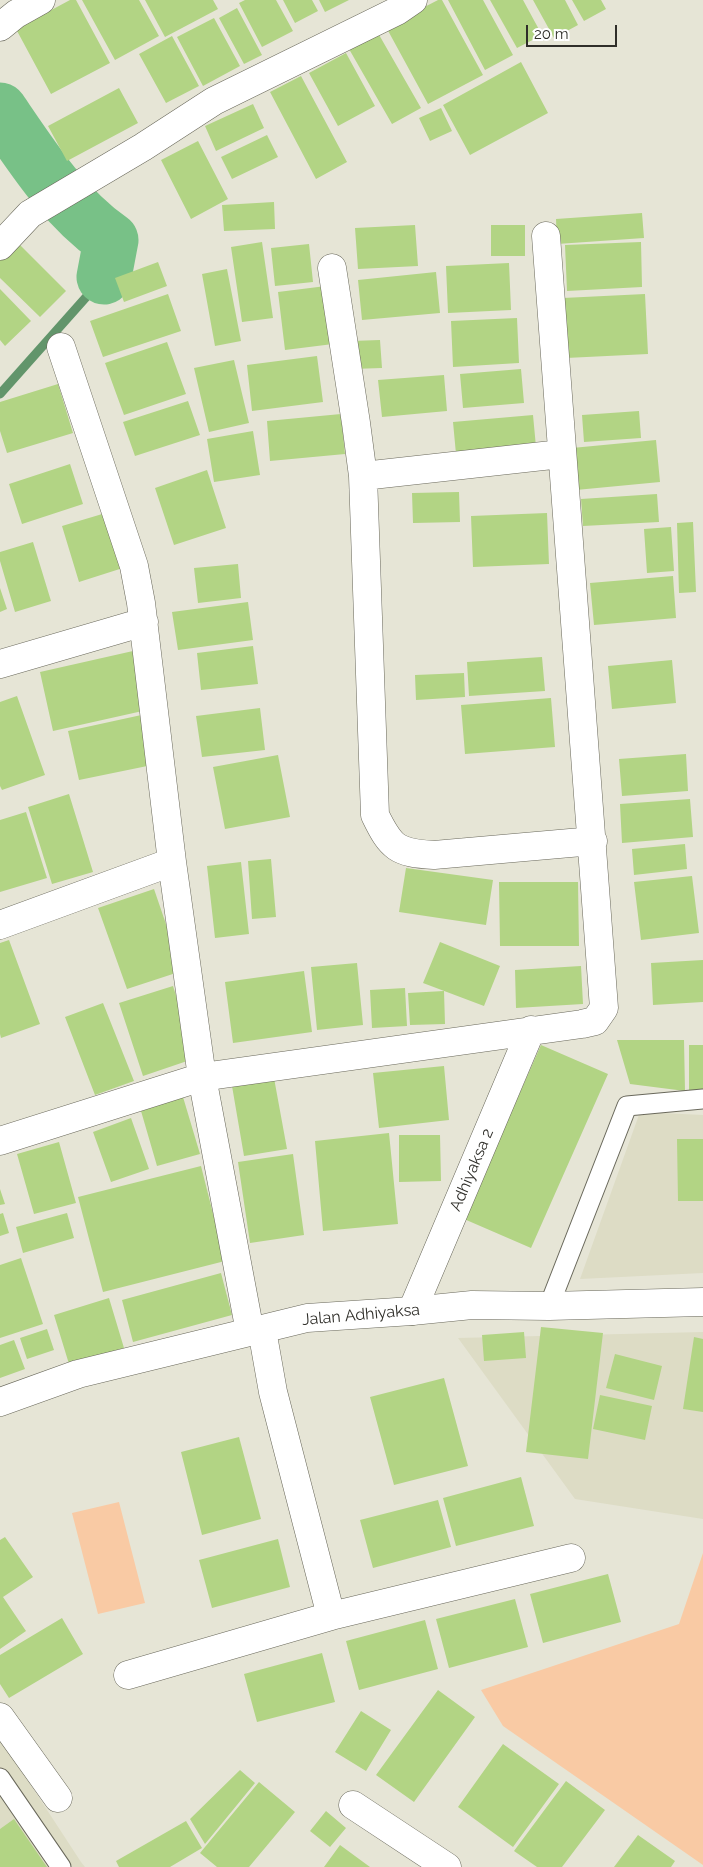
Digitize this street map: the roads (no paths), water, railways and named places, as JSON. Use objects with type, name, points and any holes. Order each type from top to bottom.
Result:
[{"type":"street","points":[[1,26],[16,14],[41,0]]},
{"type":"street","points":[[0,246],[30,214],[143,147],[214,102],[397,11],[413,0]]},
{"type":"street","points":[[0,1141],[202,1077],[582,1024],[595,1021],[604,1008],[593,841],[561,454],[546,236]]},
{"type":"street","points":[[332,268],[363,476],[375,815],[396,848],[405,852],[420,854],[434,855],[593,841]]},
{"type":"street","points":[[61,347],[134,566],[144,622],[172,862],[202,1077],[256,1331],[331,1616]]},
{"type":"street","points":[[363,476],[561,454]]},
{"type":"street","points":[[0,664],[144,622]]},
{"type":"street","points":[[0,925],[172,862]]},
{"type":"street","name":"Adhiyaksa 2","points":[[412,1311],[531,1030]]},
{"type":"street","name":"Jalan Adhiyaksa","points":[[0,1402],[78,1374],[307,1318],[472,1305],[549,1306],[703,1302]]},
{"type":"street","points":[[128,1675],[331,1616],[571,1558]]},
{"type":"street","points":[[0,1717],[58,1798]]},
{"type":"street","points":[[353,1806],[447,1867]]},
{"type":"lane","points":[[549,1306],[626,1106],[703,1099]]},
{"type":"lane","points":[[0,1778],[61,1867]]},
{"type":"waterway","points":[[0,110],[37,163],[64,197],[94,227],[111,240],[104,277]]},
{"type":"waterway","points":[[0,394],[104,277]]}]
